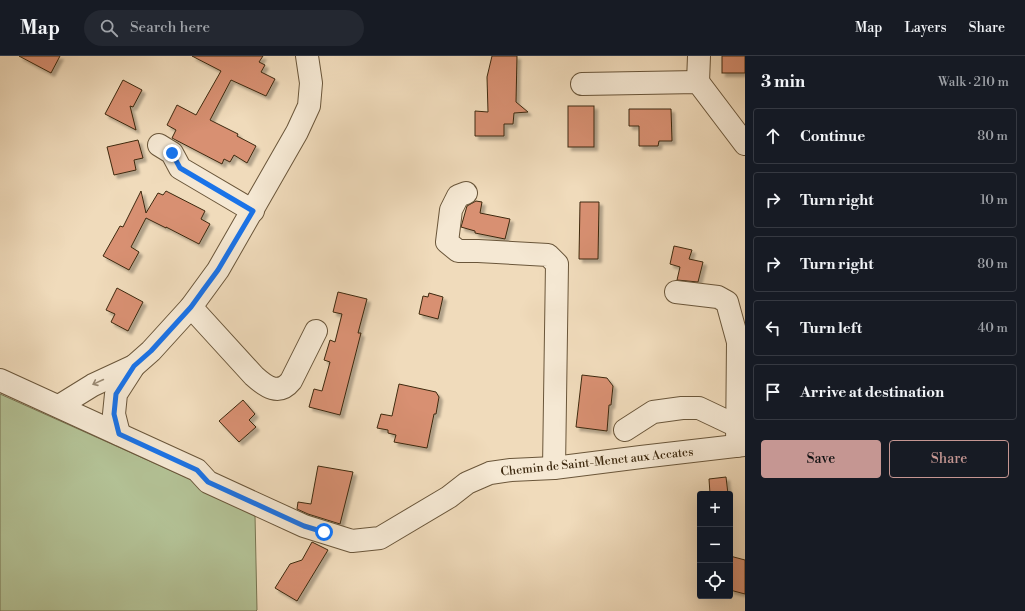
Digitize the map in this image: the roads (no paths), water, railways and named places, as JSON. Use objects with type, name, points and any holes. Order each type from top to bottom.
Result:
[{"type":"street","points":[[119,434],[114,414],[116,394],[134,366],[151,351],[191,307],[218,270],[297,132],[309,106],[311,83],[307,56]]},
{"type":"street","points":[[699,56],[698,82],[745,144]]},
{"type":"street","points":[[582,84],[698,82]]},
{"type":"street","points":[[159,146],[172,153],[180,168],[253,211]]},
{"type":"street","points":[[466,193],[458,196],[451,210],[447,242],[458,251],[548,255],[557,264],[554,468]]},
{"type":"street","points":[[676,292],[718,297],[727,302],[738,342],[740,439]]},
{"type":"street","points":[[191,307],[254,376],[264,385],[276,390],[287,387],[292,381],[316,331]]},
{"type":"street","points":[[58,406],[93,385],[134,366]]},
{"type":"street","name":"Chemin de Saint-Menet aux Accates","points":[[0,380],[197,470],[208,482],[304,526],[352,541],[380,538],[449,497],[467,483],[490,473],[511,470],[554,468],[641,457],[740,439]]},
{"type":"street","points":[[625,430],[653,412],[682,408],[699,408],[740,439]]}]
